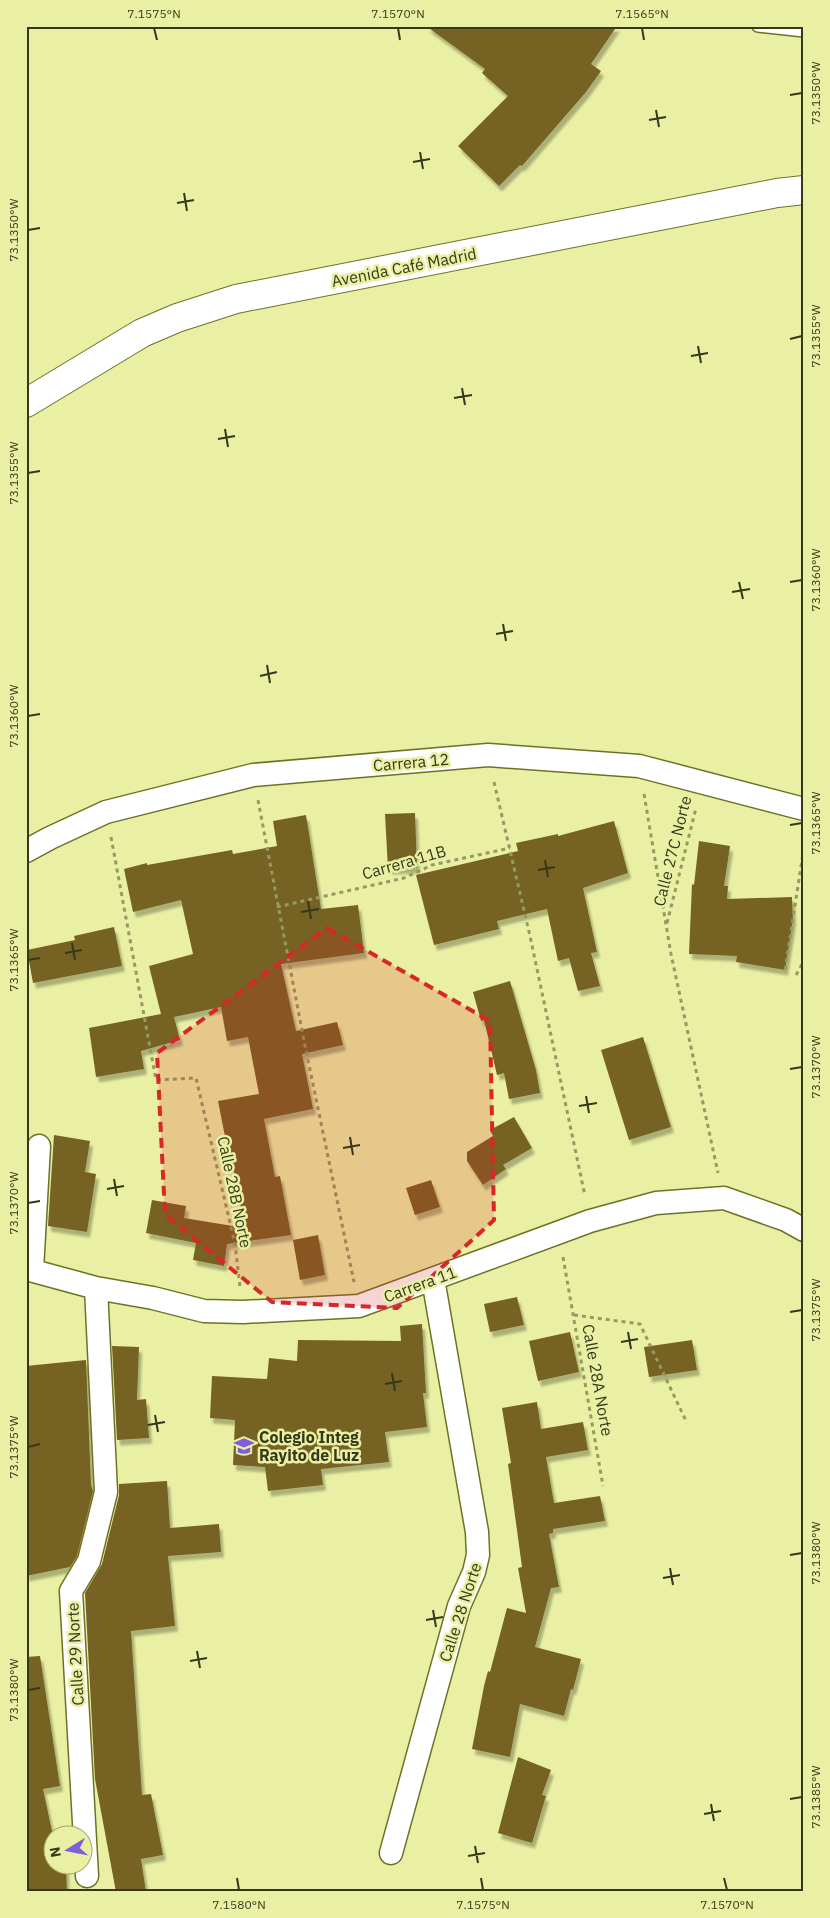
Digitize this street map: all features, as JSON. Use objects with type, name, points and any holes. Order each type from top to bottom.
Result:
[{"type":"street","name":"Avenida Café Madrid","points":[[26,403],[142,333],[177,318],[236,300],[777,193],[804,190]]},
{"type":"street","name":"Carrera 12","points":[[26,851],[106,812],[254,775],[488,755],[639,766],[804,809]]},
{"type":"street","points":[[29,1270],[39,1146]]},
{"type":"street","name":"Carrera 11","points":[[29,1270],[96,1288],[153,1298],[204,1311],[243,1312],[359,1306],[590,1221],[656,1204],[724,1198],[786,1220],[804,1230]]},
{"type":"street","name":"Calle 28 Norte","points":[[391,1853],[459,1606],[474,1572],[478,1554],[474,1514],[434,1279]]},
{"type":"street","name":"Calle 29 Norte","points":[[84,1826],[71,1591],[89,1561],[106,1492],[96,1288]]},
{"type":"lane","points":[[758,26],[804,31]]},
{"type":"lane","points":[[777,193],[804,177]]},
{"type":"path","points":[[488,755],[510,848],[590,1221]]},
{"type":"path","points":[[639,766],[667,926],[724,1198]]},
{"type":"path","points":[[254,775],[277,907],[359,1306]]},
{"type":"path","name":"Calle 27C Norte","points":[[667,926],[702,782]]},
{"type":"path","name":"Calle 28B Norte","points":[[106,812],[156,1080],[196,1078],[235,1244],[243,1312]]},
{"type":"path","points":[[785,970],[804,847]]},
{"type":"path","name":"Carrera 11B","points":[[277,907],[404,878],[432,865],[510,848]]},
{"type":"path","points":[[796,975],[804,961]]},
{"type":"path","name":"Calle 28A Norte","points":[[567,1278],[604,1486]]},
{"type":"path","points":[[574,1315],[640,1324],[686,1423]]},
{"type":"highlighted area","points":[[327,928],[490,1021],[494,1220],[397,1308],[272,1302],[165,1215],[157,1053]]},
{"type":"building","points":[[426,26],[617,26],[591,64],[601,71],[586,92],[522,166],[520,165],[499,186],[458,146],[508,96],[482,73],[485,69]]},
{"type":"building","points":[[415,813],[417,868],[388,869],[385,814]]},
{"type":"building","points":[[306,815],[321,909],[358,905],[364,953],[281,964],[296,1031],[337,1022],[343,1045],[302,1054],[313,1109],[264,1119],[275,1177],[280,1176],[291,1235],[227,1244],[224,1266],[193,1260],[196,1243],[146,1233],[152,1200],[186,1206],[184,1218],[245,1228],[218,1101],[259,1094],[248,1037],[227,1041],[221,1007],[174,1017],[180,1040],[141,1051],[144,1069],[96,1077],[89,1028],[161,1014],[149,966],[193,954],[181,900],[133,912],[124,869],[147,863],[147,865],[232,850],[233,854],[277,846],[273,821]]},
{"type":"building","points":[[614,821],[628,873],[583,888],[597,952],[591,953],[600,986],[578,991],[569,958],[558,961],[547,909],[497,921],[499,929],[434,945],[416,875],[518,851],[516,843],[558,834],[558,836]]},
{"type":"building","points":[[699,841],[730,846],[724,886],[728,886],[727,899],[792,897],[793,920],[785,970],[736,962],[737,956],[689,954],[692,884],[694,885]]},
{"type":"building","points":[[114,927],[122,966],[33,983],[27,950],[75,940],[74,936]]},
{"type":"building","points":[[510,981],[536,1070],[540,1093],[509,1099],[504,1073],[497,1075],[484,1020],[481,1021],[473,992]]},
{"type":"building","points":[[643,1037],[671,1127],[629,1140],[601,1050]]},
{"type":"building","points":[[514,1117],[532,1148],[503,1165],[506,1169],[483,1185],[467,1161],[467,1152],[493,1136],[490,1130]]},
{"type":"building","points":[[54,1135],[90,1141],[85,1172],[96,1174],[87,1232],[48,1226]]},
{"type":"building","points":[[431,1180],[440,1207],[415,1215],[406,1188]]},
{"type":"building","points":[[318,1235],[325,1275],[300,1280],[293,1240]]},
{"type":"building","points":[[517,1297],[524,1325],[490,1332],[484,1304]]},
{"type":"building","points":[[422,1324],[426,1393],[423,1393],[427,1427],[385,1432],[389,1462],[321,1469],[323,1485],[268,1491],[265,1467],[233,1465],[235,1420],[210,1418],[212,1376],[267,1379],[269,1358],[297,1361],[298,1340],[401,1341],[400,1326]]},
{"type":"building","points":[[570,1332],[579,1372],[538,1381],[529,1341]]},
{"type":"building","points":[[692,1340],[697,1370],[649,1377],[644,1347]]},
{"type":"building","points":[[112,1346],[139,1347],[137,1400],[146,1399],[149,1438],[117,1440]]},
{"type":"building","points":[[86,1360],[91,1485],[93,1491],[77,1556],[70,1567],[26,1576],[26,1366]]},
{"type":"building","points":[[537,1402],[541,1429],[583,1422],[588,1450],[546,1457],[554,1503],[600,1496],[605,1521],[553,1529],[553,1533],[549,1534],[559,1587],[551,1588],[535,1647],[581,1659],[564,1716],[520,1704],[510,1757],[472,1749],[484,1686],[488,1671],[490,1672],[507,1608],[526,1613],[518,1568],[522,1567],[508,1464],[511,1463],[502,1408]]},
{"type":"building","points":[[167,1481],[170,1528],[219,1524],[221,1552],[168,1556],[175,1626],[131,1631],[142,1795],[151,1794],[163,1855],[141,1859],[146,1892],[116,1892],[95,1779],[85,1593],[102,1564],[119,1495],[119,1484]]},
{"type":"building","points":[[40,1656],[60,1786],[43,1789],[51,1826],[42,1826],[42,1876],[66,1876],[67,1892],[28,1892],[26,1657]]},
{"type":"building","points":[[518,1757],[551,1770],[542,1795],[546,1796],[532,1843],[498,1833]]},
{"type":"place","name":"Colegio Integ Rayito de Luz","points":[[244,1446]]}]
